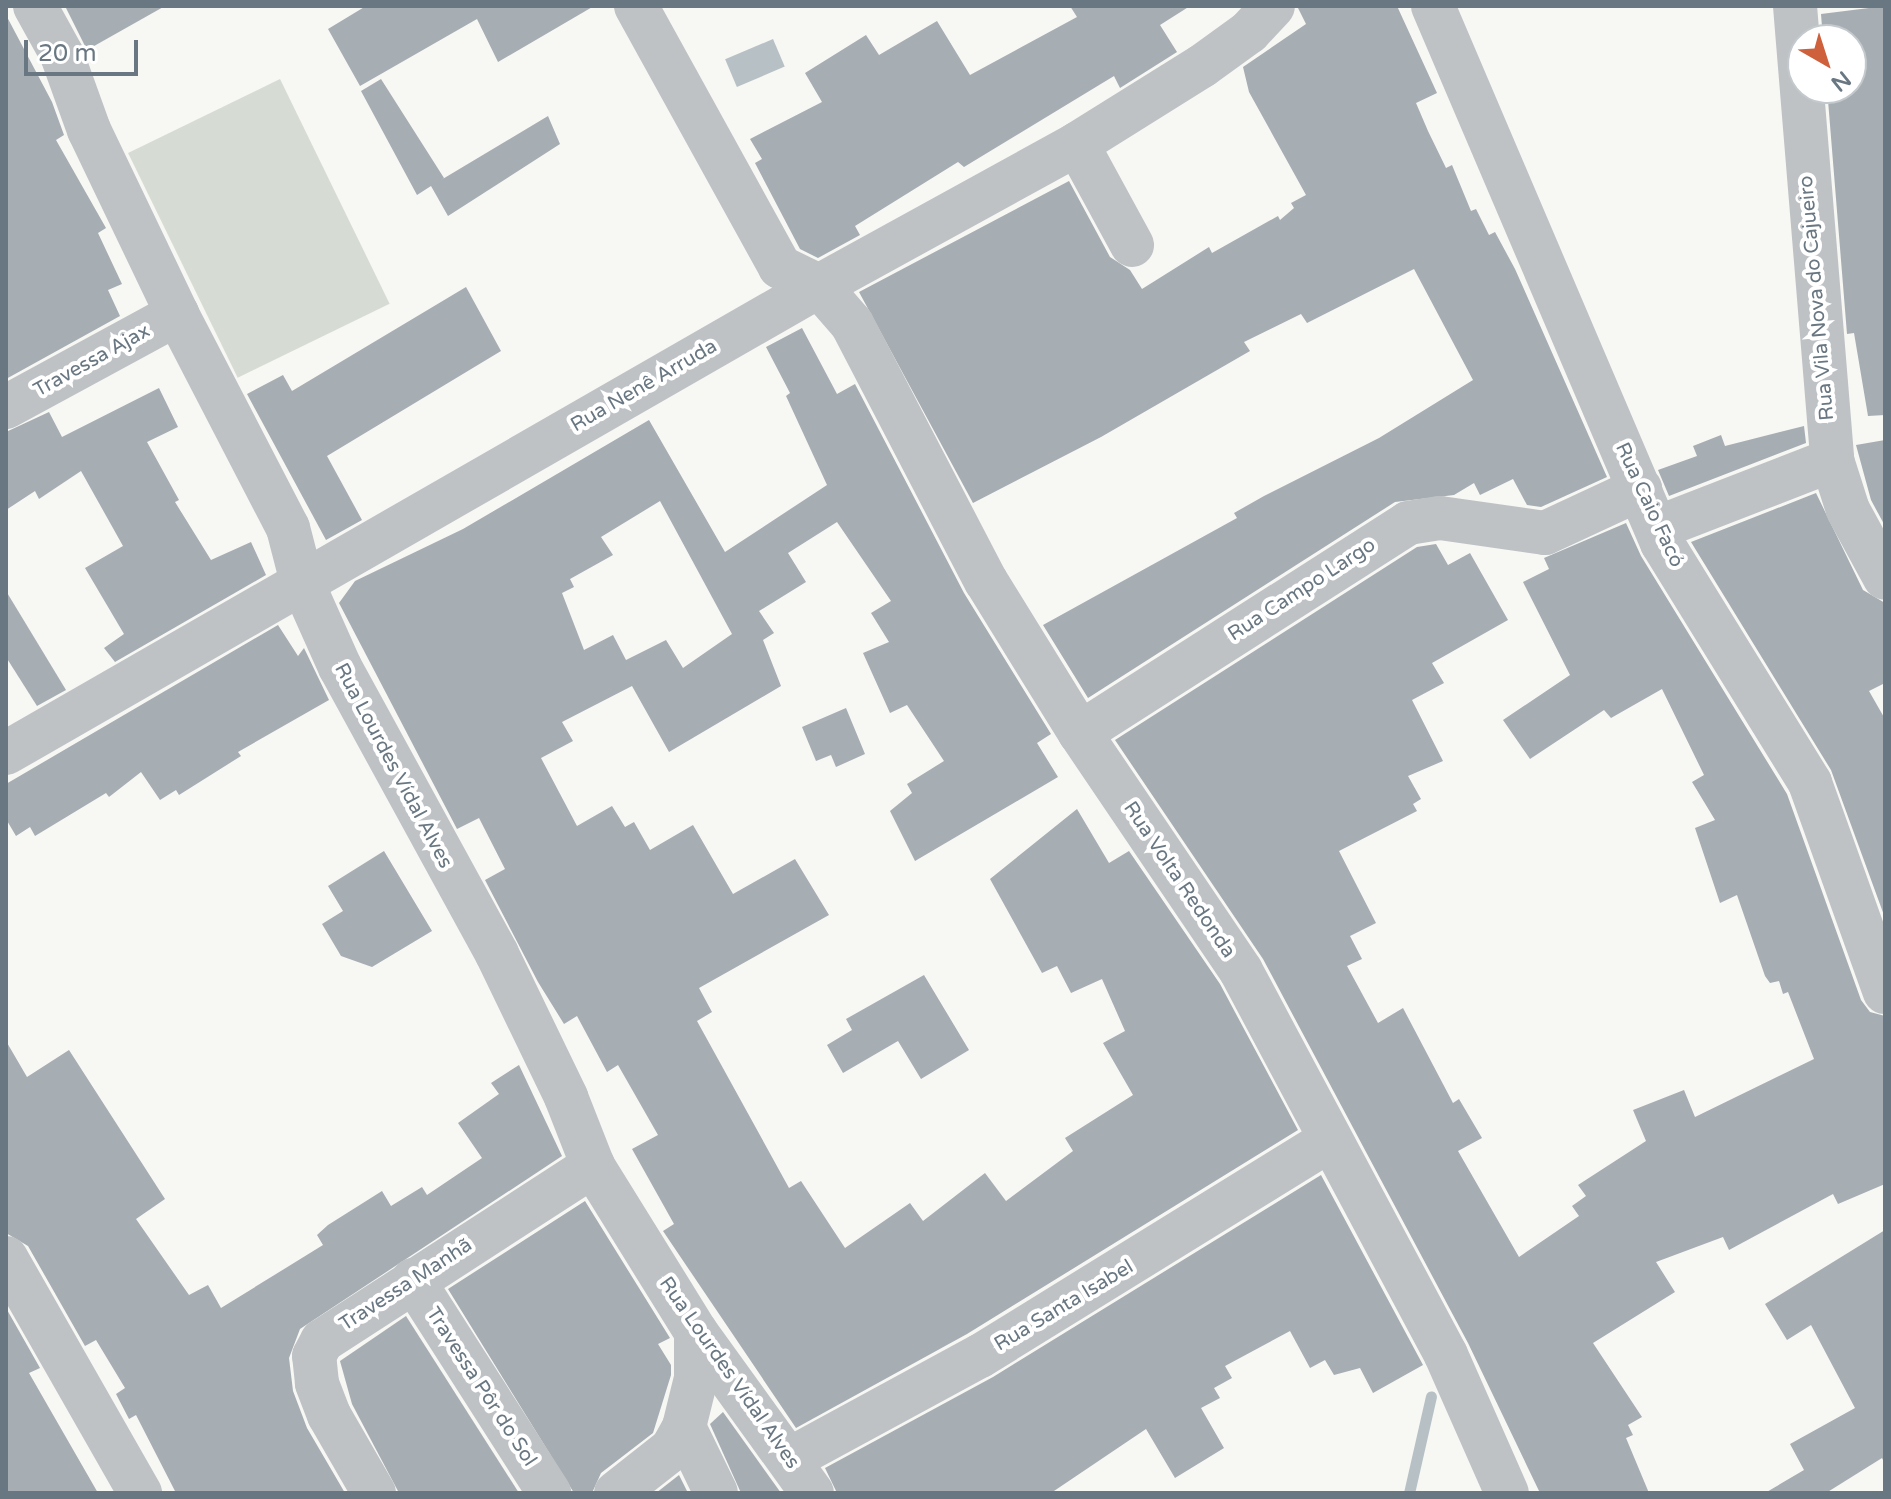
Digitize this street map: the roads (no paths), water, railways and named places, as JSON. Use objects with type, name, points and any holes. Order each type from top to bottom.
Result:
[{"type":"street","name":"Rua Lourdes Vídal Alves","points":[[35,6],[62,55],[89,130],[177,314],[288,528],[302,582],[340,667],[522,1004],[593,1166],[696,1332],[801,1476]]},
{"type":"street","points":[[636,6],[780,267],[819,286]]},
{"type":"street","name":"Rua Nenê Arruda","points":[[6,753],[819,286],[1077,144],[1213,59],[1273,6]]},
{"type":"street","name":"Rua Caio Facó","points":[[1433,6],[1657,528],[1810,783],[1885,992]]},
{"type":"street","name":"Rua Vila Nova do Cajueiro","points":[[1795,6],[1832,460],[1848,510],[1885,578]]},
{"type":"street","points":[[1077,144],[1132,245]]},
{"type":"street","name":"Rua Volta Redonda","points":[[819,286],[852,324],[986,581],[1080,733],[1241,971],[1446,1355],[1507,1493]]},
{"type":"street","name":"Travessa Ajax","points":[[6,407],[177,314]]},
{"type":"street","points":[[1657,528],[1832,460]]},
{"type":"street","name":"Rua Campo Largo","points":[[1080,733],[1408,523],[1440,518],[1545,533],[1640,489]]},
{"type":"street","name":"Rua Santa Isabel","points":[[801,1476],[980,1356],[1330,1140]]},
{"type":"street","name":"Travessa Manhã","points":[[374,1493],[329,1415],[317,1383],[314,1356],[338,1328],[593,1166]]},
{"type":"street","points":[[6,1258],[140,1493]]},
{"type":"street","name":"Travessa Pôr do Sol","points":[[413,1280],[549,1493]]},
{"type":"street","points":[[616,1493],[672,1449],[684,1427],[696,1378],[696,1332]]},
{"type":"street","points":[[684,1427],[716,1493]]},
{"type":"waterway","points":[[1409,1493],[1431,1396]]}]
